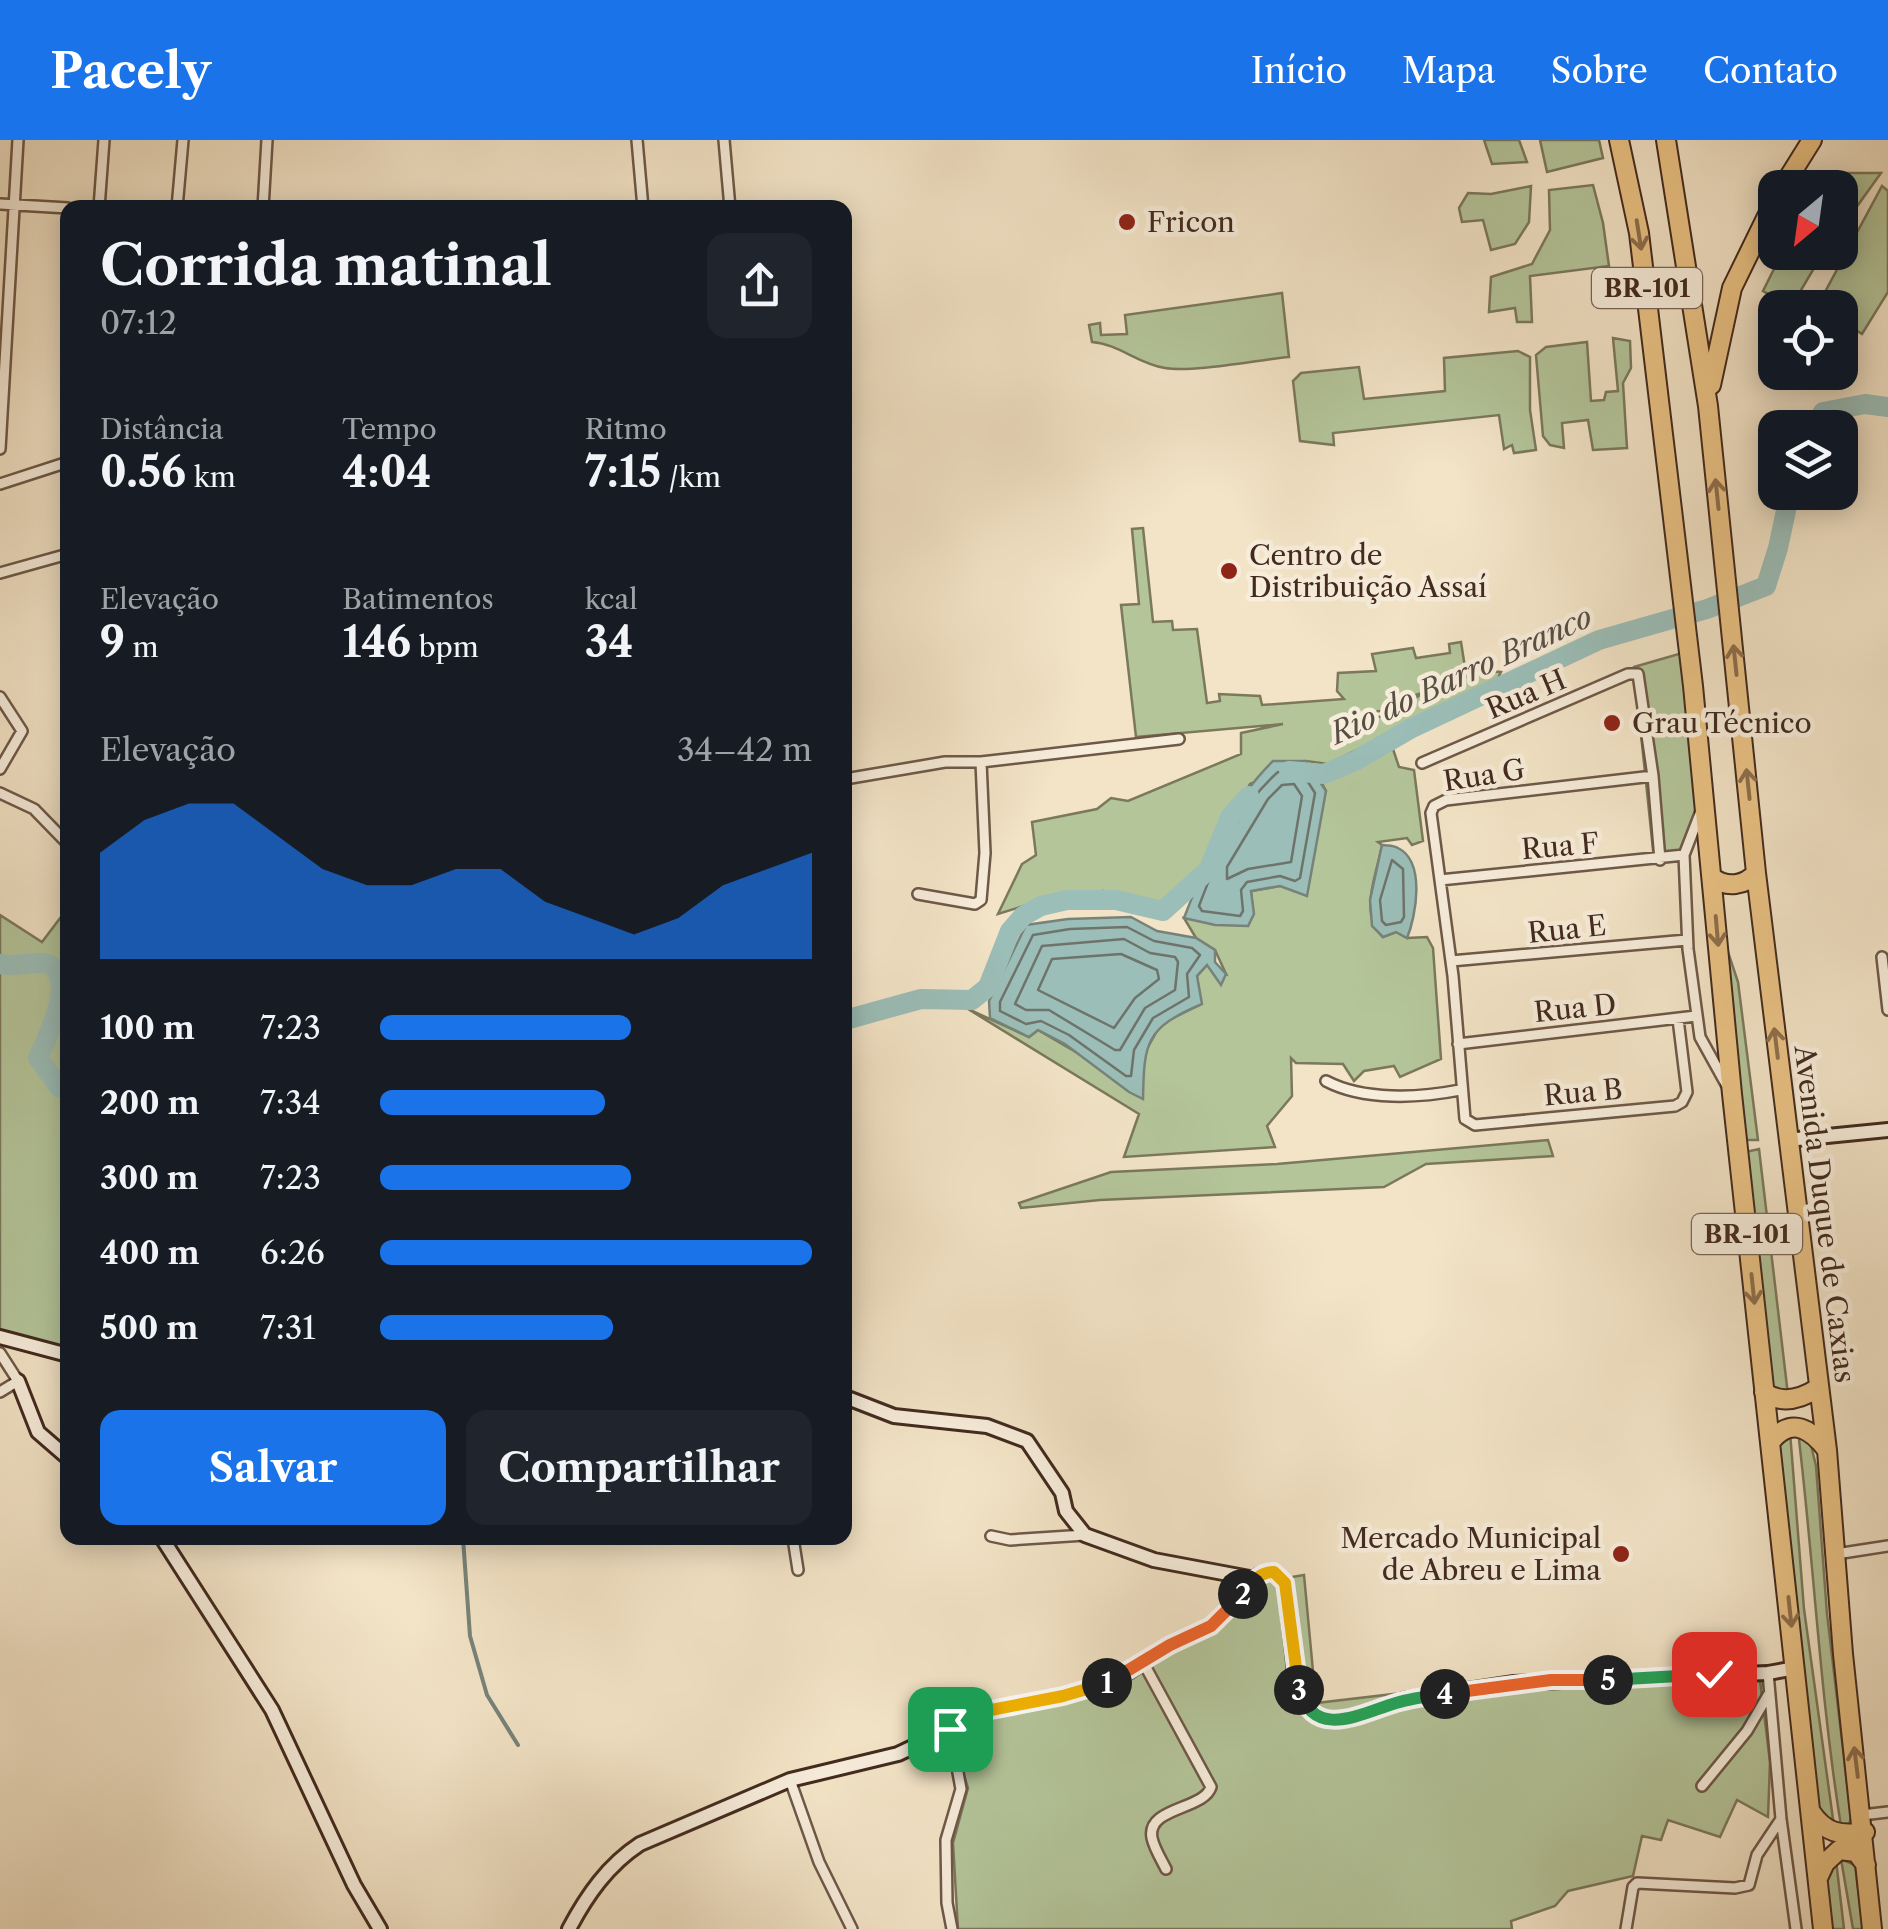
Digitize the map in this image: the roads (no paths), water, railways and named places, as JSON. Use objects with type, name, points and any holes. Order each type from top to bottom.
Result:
[{"type":"highway","name":"BR-101","points":[[1619,140],[1640,233],[1706,799],[1732,1094],[1822,1929]]},
{"type":"highway","points":[[1666,140],[1708,406]]},
{"type":"highway","points":[[1793,170],[1812,140]]},
{"type":"highway","name":"BR-101","points":[[1708,406],[1732,288],[1758,235]]},
{"type":"highway","name":"Avenida Duque de Caxias","points":[[1708,406],[1756,873],[1827,1450],[1872,1929]]},
{"type":"highway","points":[[1713,878],[1723,884],[1736,884],[1746,882],[1756,873]]},
{"type":"highway","points":[[1764,1392],[1775,1399],[1791,1399],[1802,1398],[1818,1388]]},
{"type":"highway","points":[[1772,1440],[1784,1429],[1804,1427],[1827,1450]]},
{"type":"highway","points":[[1808,1807],[1828,1830],[1846,1835],[1863,1824]]},
{"type":"highway","points":[[1816,1882],[1824,1864],[1839,1850],[1856,1852],[1866,1865]]},
{"type":"street","points":[[0,448],[4,296],[18,140]]},
{"type":"street","points":[[100,200],[104,140]]},
{"type":"street","points":[[178,200],[183,140]]},
{"type":"street","points":[[263,200],[268,140]]},
{"type":"street","points":[[637,140],[642,200]]},
{"type":"street","points":[[724,140],[729,200]]},
{"type":"street","points":[[0,204],[60,208]]},
{"type":"street","points":[[0,484],[60,465]]},
{"type":"street","points":[[0,573],[60,556]]},
{"type":"street","name":"Rua H","points":[[1422,763],[1628,674],[1638,674],[1653,776]]},
{"type":"street","points":[[0,698],[22,731],[0,769]]},
{"type":"street","points":[[852,778],[946,762],[980,762],[1179,739]]},
{"type":"street","points":[[918,894],[974,904],[981,900],[985,853],[980,762]]},
{"type":"street","points":[[1653,776],[1660,860]]},
{"type":"street","name":"Rua G","points":[[1460,1090],[1453,976],[1431,813],[1440,801],[1653,776]]},
{"type":"street","points":[[0,793],[34,809],[60,836]]},
{"type":"street","name":"BR-101","points":[[1706,799],[1684,856],[1687,940],[1700,1037],[1732,1094]]},
{"type":"street","name":"Rua F","points":[[1440,880],[1684,856]]},
{"type":"street","name":"Rua E","points":[[1451,961],[1687,940]]},
{"type":"street","points":[[1882,957],[1888,1010]]},
{"type":"street","name":"Rua D","points":[[1458,1044],[1696,1016]]},
{"type":"street","name":"Rua B","points":[[1460,1090],[1465,1119],[1475,1124],[1674,1106],[1682,1102],[1687,1092],[1678,1019]]},
{"type":"street","points":[[1326,1081],[1355,1091],[1388,1094],[1460,1090]]},
{"type":"street","points":[[1788,1140],[1888,1130]]},
{"type":"street","points":[[0,1337],[60,1354]]},
{"type":"street","points":[[0,1354],[18,1381],[38,1432],[60,1451]]},
{"type":"street","points":[[0,1392],[18,1381]]},
{"type":"street","points":[[852,1399],[894,1416],[987,1426],[1027,1440],[1062,1493],[1066,1511],[1085,1535]]},
{"type":"street","points":[[991,1536],[1010,1540],[1085,1535],[1154,1560],[1255,1579]]},
{"type":"street","points":[[166,1545],[272,1710],[354,1885],[380,1929]]},
{"type":"street","points":[[795,1545],[798,1570]]},
{"type":"street","points":[[1836,1554],[1888,1546]]},
{"type":"street","points":[[570,1929],[579,1910],[619,1858],[640,1844],[790,1780],[898,1754],[991,1710],[1116,1680],[1211,1626],[1255,1579],[1267,1572],[1274,1572],[1285,1583],[1300,1691],[1311,1712],[1325,1719],[1348,1720],[1403,1700],[1514,1683],[1768,1673],[1796,1668]]},
{"type":"street","points":[[1143,1662],[1211,1787],[1204,1798],[1154,1825],[1151,1836],[1166,1869]]},
{"type":"street","points":[[1768,1673],[1780,1819],[1796,1929]]},
{"type":"street","points":[[1702,1786],[1747,1732],[1770,1692]]},
{"type":"street","points":[[950,1729],[961,1789],[946,1840],[952,1929]]},
{"type":"street","points":[[790,1780],[820,1862],[852,1929]]},
{"type":"street","points":[[1863,1824],[1888,1812]]},
{"type":"street","points":[[1626,1929],[1636,1883],[1735,1888],[1749,1885],[1757,1855],[1780,1819]]},
{"type":"water","points":[[1273,761],[1306,761],[1326,791],[1307,896],[1280,886],[1251,891],[1254,914],[1248,926],[1215,925],[1184,918],[1231,815]]},
{"type":"water","points":[[1382,845],[1398,848],[1407,855],[1416,877],[1407,938],[1396,932],[1383,937],[1372,926],[1370,900]]},
{"type":"water","points":[[1131,917],[1157,931],[1196,938],[1215,950],[1215,962],[1226,974],[1221,985],[1207,965],[1197,976],[1202,1004],[1169,1021],[1152,1039],[1145,1063],[1143,1099],[1065,1044],[1038,1030],[1029,1037],[990,1018],[989,1001],[1026,925]]},
{"type":"waterway","name":"Rio do Barro Branco","points":[[1834,410],[1865,404],[1888,407]]},
{"type":"waterway","name":"Rio do Barro Branco","points":[[1289,771],[1324,774],[1599,640],[1707,609],[1766,586],[1786,510]]},
{"type":"waterway","name":"Rio do Barro Branco","points":[[852,1018],[921,999],[972,1000],[988,987],[1010,931],[1023,916],[1041,906],[1067,900],[1116,900],[1163,911],[1209,869],[1230,817],[1249,796]]},
{"type":"waterway","name":"Rio do Barro Branco","points":[[0,964],[47,964],[56,970],[60,981]]},
{"type":"waterway","name":"Rio do Barro Branco","points":[[60,998],[38,1058],[60,1088]]},
{"type":"waterway","points":[[464,1545],[470,1636],[487,1695],[518,1745]]},
{"type":"place","name":"Fricon","points":[[1127,222]]},
{"type":"place","name":"Centro de Distribuição Assaí","points":[[1229,571]]},
{"type":"place","name":"Grau Técnico","points":[[1612,723]]},
{"type":"place","name":"Mercado Municipal de Abreu e Lima","points":[[1621,1554]]}]
